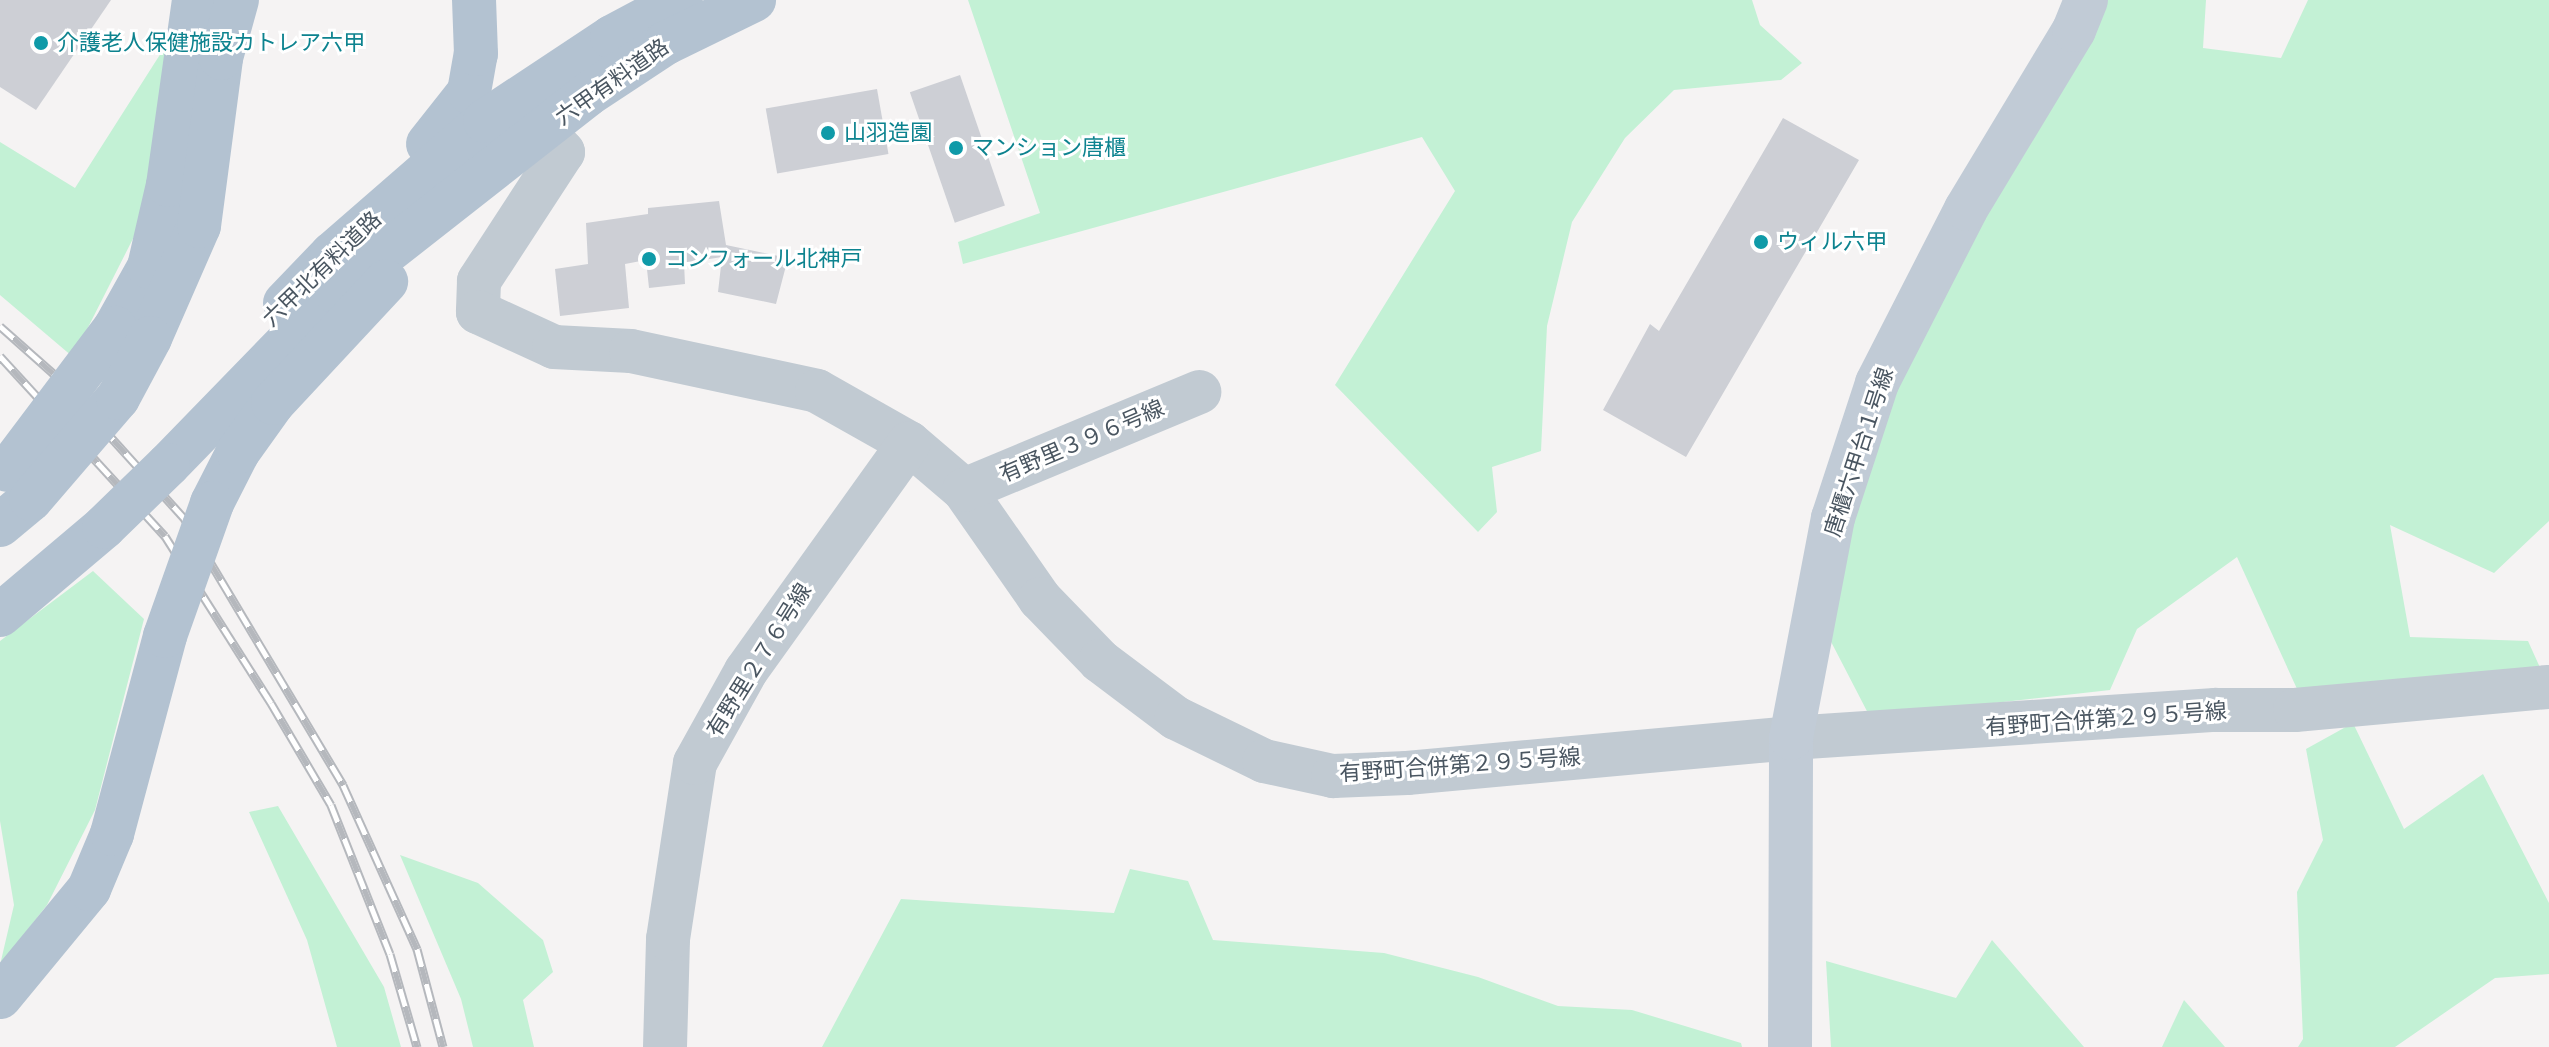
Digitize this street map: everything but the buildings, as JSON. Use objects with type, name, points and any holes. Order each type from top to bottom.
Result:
[{"type":"main road","points":[[132,333],[168,185],[194,0]]},
{"type":"main road","points":[[10,493],[132,333],[199,226],[221,58],[237,0]]},
{"type":"main road","points":[[332,254],[469,92],[476,54],[474,0]]},
{"type":"main road","name":"六甲北有料道路","points":[[158,456],[332,254],[485,121],[612,37],[681,0]]},
{"type":"main road","name":"六甲有料道路","points":[[480,181],[543,130],[666,43],[754,0]]},
{"type":"main road","points":[[0,997],[89,889],[112,834],[165,636],[212,503],[238,452],[273,403],[480,181]]},
{"type":"main road","name":"六甲北有料道路","points":[[0,615],[158,456],[336,292],[480,181]]},
{"type":"main road","name":"六甲北有料道路","points":[[0,585],[97,518]]},
{"type":"street","name":"唐櫃六甲台１号線","points":[[1790,1047],[1791,738],[1833,518],[1877,383],[1966,209],[2074,30],[2086,0]]},
{"type":"street","name":"有野町合併第２９５号線","points":[[543,130],[563,152],[479,281],[478,312],[554,347],[631,351],[817,391],[909,443],[964,490],[1040,599],[1100,661],[1176,718],[1264,761],[1333,776],[1407,773],[1791,738],[2215,710],[2295,710],[2549,687]]},
{"type":"street","name":"有野里３９６号線","points":[[964,490],[1199,392]]},
{"type":"street","name":"有野里２７６号線","points":[[665,1047],[668,939],[695,763],[746,671],[909,443]]},
{"type":"green space","points":[[968,0],[1752,0],[1760,25],[1802,63],[1781,80],[1674,90],[1625,138],[1572,222],[1547,326],[1541,451],[1492,467],[1497,512],[1478,532],[1335,385],[1455,191],[1422,137],[963,264],[958,242],[1040,213]]},
{"type":"green space","points":[[2102,0],[2206,0],[2203,48],[2281,58],[2308,0],[2549,0],[2549,521],[2494,573],[2390,525],[2410,637],[2528,641],[2542,672],[2303,702],[2237,557],[2137,629],[2110,690],[1870,717],[1826,632],[1862,481],[1923,317]]},
{"type":"green space","points":[[168,42],[147,211],[73,357],[0,295],[0,142],[75,188]]},
{"type":"green space","points":[[93,571],[144,619],[95,810],[47,905],[0,965],[14,905],[0,821],[0,641]]},
{"type":"green space","points":[[2353,723],[2404,829],[2483,774],[2549,903],[2549,974],[2495,978],[2395,1047],[2298,1047],[2303,1039],[2297,892],[2323,840],[2306,749]]},
{"type":"green space","points":[[278,806],[384,987],[401,1047],[337,1047],[307,940],[249,812]]},
{"type":"green space","points":[[400,855],[478,883],[543,940],[553,972],[523,1000],[534,1047],[473,1047],[461,999]]},
{"type":"green space","points":[[1130,869],[1188,881],[1213,940],[1384,953],[1478,977],[1558,1006],[1632,1010],[1741,1043],[1742,1047],[822,1047],[901,899],[1114,913]]},
{"type":"green space","points":[[1992,940],[2084,1047],[1831,1047],[1826,961],[1956,998]]},
{"type":"green space","points":[[2184,1000],[2225,1047],[2162,1047]]},
{"type":"railway","points":[[0,326],[53,373],[184,518],[343,785],[417,949],[443,1047]]},
{"type":"railway","points":[[0,356],[165,536],[271,703],[331,805],[390,954],[417,1047]]},
{"type":"place","name":"介護老人保健施設カトレア六甲","points":[[41,43]]},
{"type":"place","name":"山羽造園","points":[[828,133]]},
{"type":"place","name":"マンション唐櫃","points":[[956,148]]},
{"type":"place","name":"ウィル六甲","points":[[1761,242]]},
{"type":"place","name":"コンフォール北神戸","points":[[649,259]]}]
